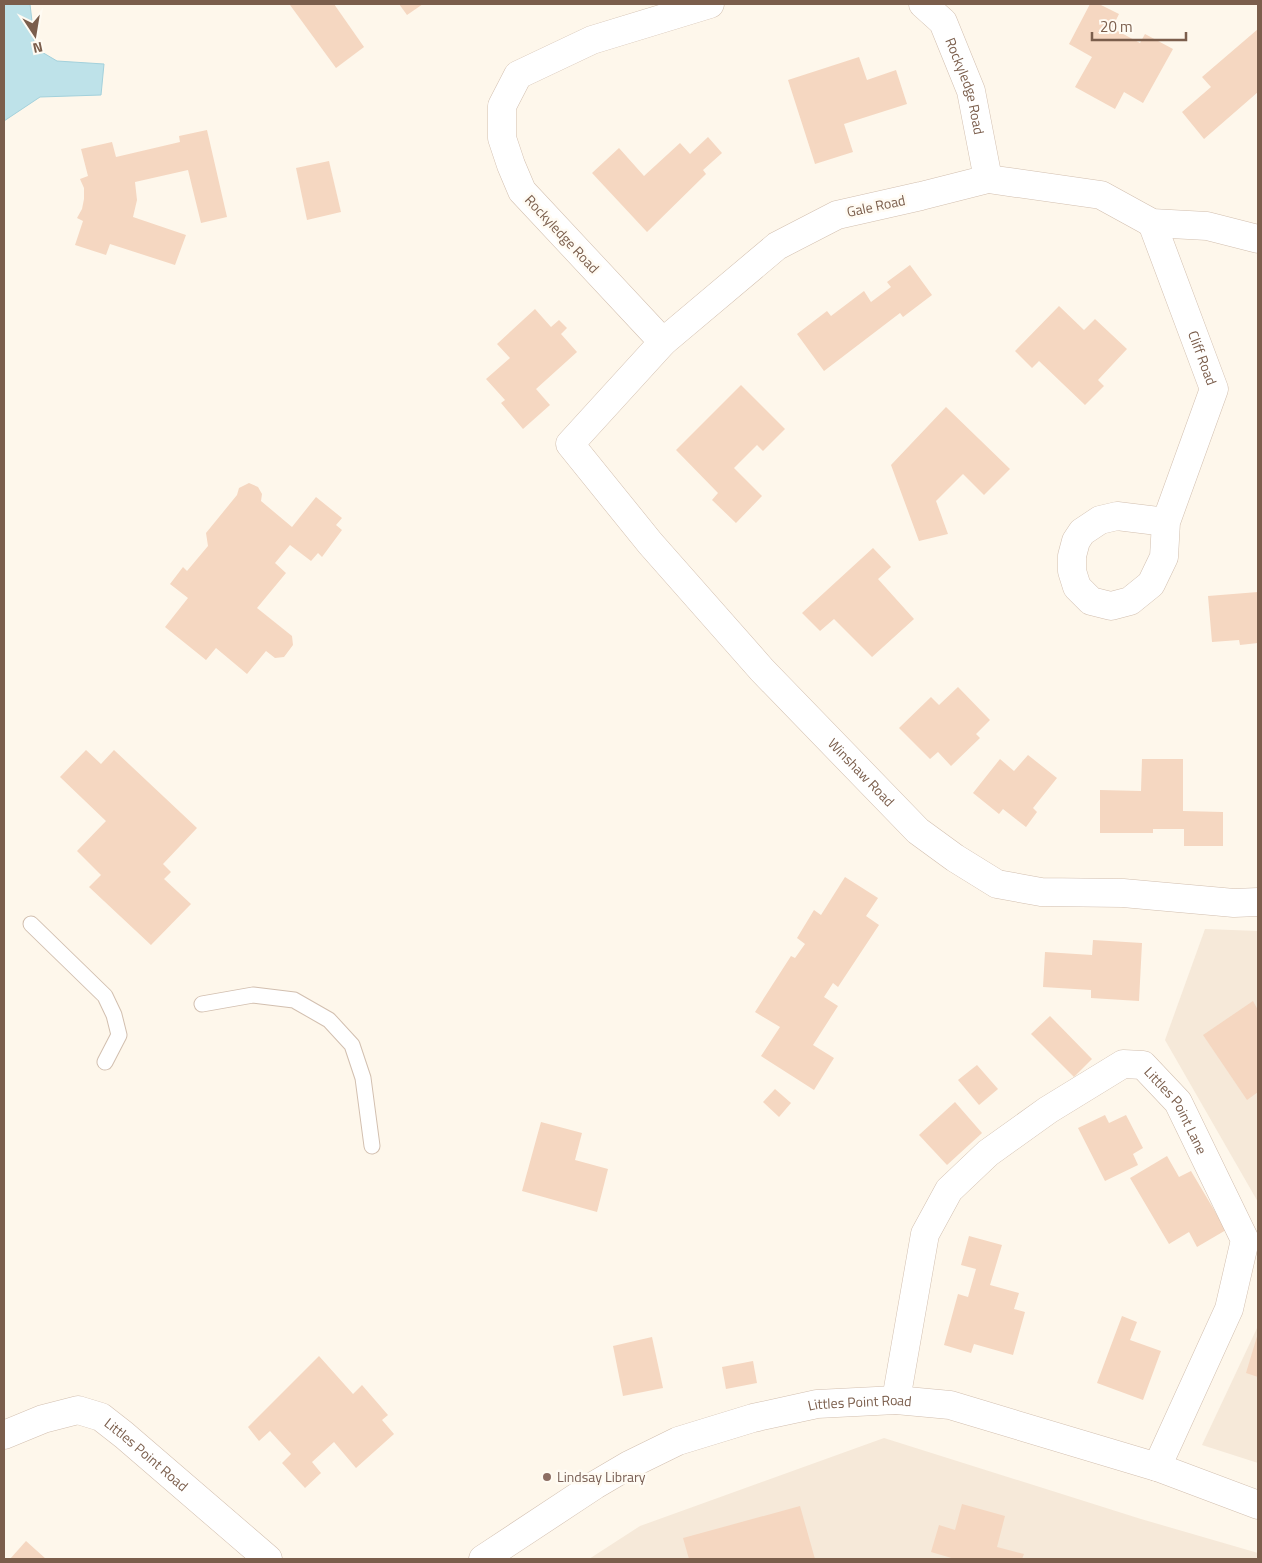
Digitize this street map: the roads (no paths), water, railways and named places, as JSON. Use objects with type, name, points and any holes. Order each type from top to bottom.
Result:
[{"type":"street","name":"Rockyledge Road","points":[[663,342],[522,191],[502,138],[502,106],[518,75],[592,40],[710,4]]},
{"type":"street","name":"Rockyledge Road","points":[[923,4],[943,22],[970,91],[988,179]]},
{"type":"street","name":"Gale Road","points":[[570,444],[663,342],[777,246],[837,215],[988,179],[1101,195],[1152,223],[1207,226],[1258,239]]},
{"type":"street","name":"Cliff Road","points":[[1152,223],[1214,389],[1166,522]]},
{"type":"street","name":"Winshaw Road","points":[[570,444],[650,543],[762,670],[918,831],[955,858],[997,884],[1041,892],[1122,893],[1234,903],[1258,902]]},
{"type":"street","name":"Littles Point Lane","points":[[896,1400],[925,1234],[950,1190],[988,1153],[1048,1110],[1123,1064],[1143,1065],[1178,1102],[1244,1240],[1230,1309],[1157,1467]]},
{"type":"street","name":"Littles Point Road","points":[[483,1559],[595,1485],[629,1465],[678,1441],[753,1418],[817,1404],[896,1400],[950,1405],[1157,1467],[1258,1505]]},
{"type":"street","name":"Littles Point Road","points":[[4,1435],[43,1419],[78,1410],[101,1417],[268,1559]]},
{"type":"lane","points":[[31,924],[105,996],[114,1014],[119,1035],[105,1062]]},
{"type":"lane","points":[[202,1004],[253,995],[294,1000],[329,1020],[352,1045],[363,1078],[372,1146]]},
{"type":"water","points":[[4,4],[30,4],[35,48],[57,61],[104,64],[101,95],[40,97],[4,121]]},
{"type":"place","name":"Lindsay Library","points":[[547,1477]]}]
